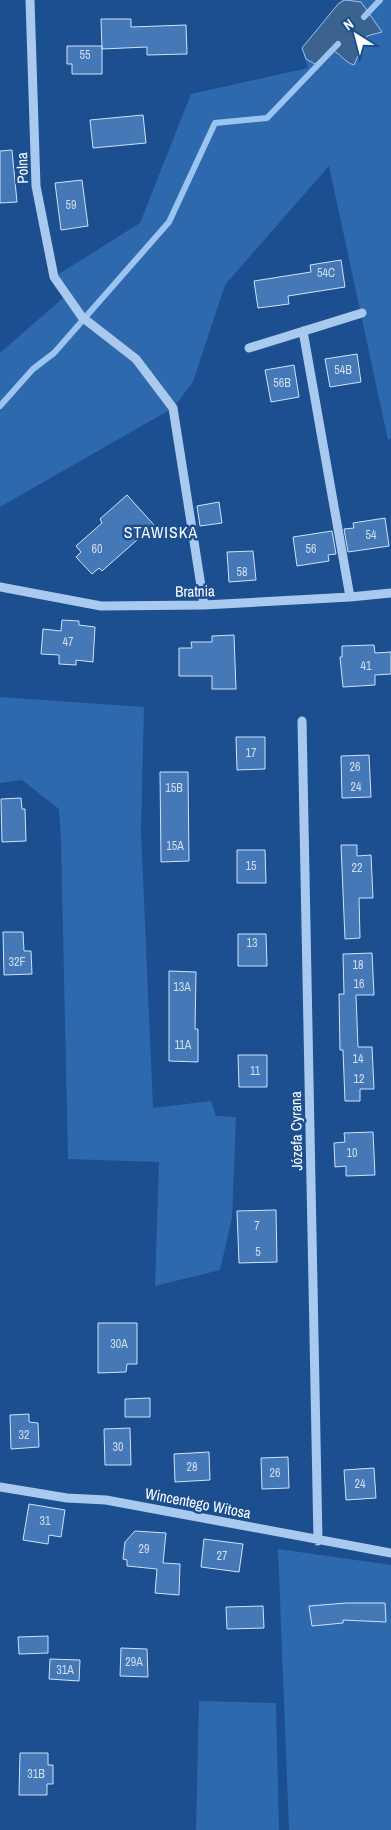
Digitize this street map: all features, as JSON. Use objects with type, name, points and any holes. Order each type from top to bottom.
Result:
[{"type":"street","name":"Polna","points":[[30,0],[36,186],[54,276],[86,320],[136,359],[173,408],[204,605]]},
{"type":"street","points":[[249,348],[362,313]]},
{"type":"street","points":[[303,331],[350,597]]},
{"type":"street","name":"Bratnia","points":[[0,588],[101,606],[204,605],[391,593]]},
{"type":"street","name":"Józefa Cyrana","points":[[302,721],[318,1541]]},
{"type":"street","name":"Wincentego Witosa","points":[[0,1487],[67,1498],[106,1500],[318,1541],[391,1553]]},
{"type":"shaded area","points":[[342,0],[391,0],[391,438],[388,440],[329,166],[225,285],[193,382],[173,408],[0,507],[0,353],[63,298],[77,311],[54,277],[140,223],[191,94],[308,68],[302,48]]},
{"type":"shaded area","points":[[345,0],[361,2],[382,32],[367,36],[354,65],[332,50],[315,64],[306,59],[302,48],[339,3]]},
{"type":"shaded area","points":[[0,697],[144,707],[141,831],[153,1108],[211,1101],[216,1116],[236,1117],[232,1218],[220,1270],[155,1286],[159,1162],[68,1159],[59,809],[22,780],[0,783]]},
{"type":"shaded area","points":[[278,1549],[391,1565],[391,1830],[289,1830]]},
{"type":"shaded area","points":[[199,1701],[276,1703],[279,1830],[196,1830]]},
{"type":"building","points":[[101,19],[131,19],[131,27],[186,25],[187,54],[147,55],[147,47],[102,49]]},
{"type":"building","points":[[67,46],[102,46],[102,74],[72,74],[72,64],[67,64]]},
{"type":"building","points":[[143,115],[146,143],[93,148],[90,120]]},
{"type":"building","points":[[12,150],[17,202],[0,203],[0,151]]},
{"type":"building","points":[[82,180],[88,226],[61,230],[55,183]]},
{"type":"building","points":[[341,260],[345,287],[288,296],[289,304],[258,308],[254,281],[311,272],[310,265]]},
{"type":"building","points":[[357,354],[361,382],[330,387],[325,359]]},
{"type":"building","points":[[294,365],[299,397],[271,402],[265,370]]},
{"type":"building","points":[[127,495],[154,525],[102,571],[99,568],[92,574],[76,557],[81,552],[76,546],[102,523],[100,519]]},
{"type":"building","points":[[219,502],[222,523],[200,526],[197,506]]},
{"type":"building","points":[[385,518],[389,546],[348,552],[344,529],[354,528],[353,523]]},
{"type":"building","points":[[332,531],[336,554],[328,555],[329,561],[297,566],[293,537]]},
{"type":"building","points":[[253,551],[256,580],[229,582],[227,552]]},
{"type":"building","points":[[62,620],[79,621],[79,625],[95,627],[93,662],[76,660],[76,665],[59,664],[59,655],[41,654],[43,629],[61,631]]},
{"type":"building","points":[[234,635],[236,689],[212,689],[212,676],[179,676],[179,648],[192,648],[191,642],[212,642],[212,636]]},
{"type":"building","points":[[374,645],[375,653],[391,652],[391,674],[375,675],[375,685],[343,687],[340,657],[342,657],[342,646]]},
{"type":"building","points":[[236,737],[265,737],[265,769],[237,770]]},
{"type":"building","points":[[369,755],[371,797],[342,798],[341,756]]},
{"type":"building","points":[[160,772],[188,772],[189,861],[161,862]]},
{"type":"building","points":[[21,798],[22,809],[25,809],[26,841],[2,842],[1,799]]},
{"type":"building","points":[[341,845],[357,845],[357,856],[371,855],[373,898],[359,898],[360,938],[345,939]]},
{"type":"building","points":[[237,850],[265,850],[266,883],[237,883]]},
{"type":"building","points":[[3,932],[23,932],[24,951],[31,951],[32,974],[4,975]]},
{"type":"building","points":[[238,934],[266,934],[267,966],[238,966]]},
{"type":"building","points":[[372,953],[374,995],[356,995],[358,1047],[372,1047],[374,1089],[360,1089],[360,1101],[345,1101],[343,1050],[340,1050],[339,994],[344,994],[343,954]]},
{"type":"building","points":[[169,971],[196,972],[195,1029],[198,1029],[198,1062],[169,1061]]},
{"type":"building","points":[[238,1055],[267,1055],[267,1087],[239,1087]]},
{"type":"building","points":[[373,1132],[375,1175],[346,1176],[346,1166],[335,1167],[334,1143],[345,1142],[344,1133]]},
{"type":"building","points":[[276,1210],[277,1262],[239,1263],[237,1211]]},
{"type":"building","points":[[98,1323],[137,1323],[137,1364],[127,1364],[126,1372],[98,1373]]},
{"type":"building","points":[[150,1398],[150,1417],[125,1417],[125,1399]]},
{"type":"building","points":[[29,1414],[29,1422],[38,1423],[39,1447],[11,1449],[10,1415]]},
{"type":"building","points":[[130,1428],[131,1465],[105,1465],[104,1429]]},
{"type":"building","points":[[209,1452],[210,1480],[175,1482],[174,1454]]},
{"type":"building","points":[[288,1457],[289,1488],[262,1489],[261,1458]]},
{"type":"building","points":[[374,1468],[376,1498],[346,1500],[344,1470]]},
{"type":"building","points":[[29,1504],[65,1510],[61,1537],[49,1535],[48,1544],[23,1540]]},
{"type":"building","points":[[135,1531],[166,1533],[163,1563],[180,1564],[179,1595],[155,1593],[157,1569],[127,1566],[127,1560],[123,1559],[125,1542]]},
{"type":"building","points":[[204,1539],[243,1544],[239,1572],[201,1567]]},
{"type":"building","points":[[346,1603],[385,1603],[386,1622],[343,1620],[343,1623],[312,1626],[309,1606]]},
{"type":"building","points":[[263,1606],[264,1628],[227,1629],[226,1607]]},
{"type":"building","points":[[48,1636],[48,1653],[19,1654],[18,1637]]},
{"type":"building","points":[[121,1648],[147,1649],[148,1677],[120,1676]]},
{"type":"building","points":[[50,1659],[80,1660],[79,1681],[49,1679]]},
{"type":"building","points":[[20,1753],[48,1753],[48,1765],[53,1765],[53,1784],[47,1784],[47,1795],[19,1795]]},
{"type":"waterway","points":[[364,17],[380,0]]},
{"type":"waterway","points":[[0,406],[33,369],[54,353],[169,222],[215,123],[267,118],[338,44]]},
{"type":"district","name":"STAWISKA","points":[[161,532]]}]
